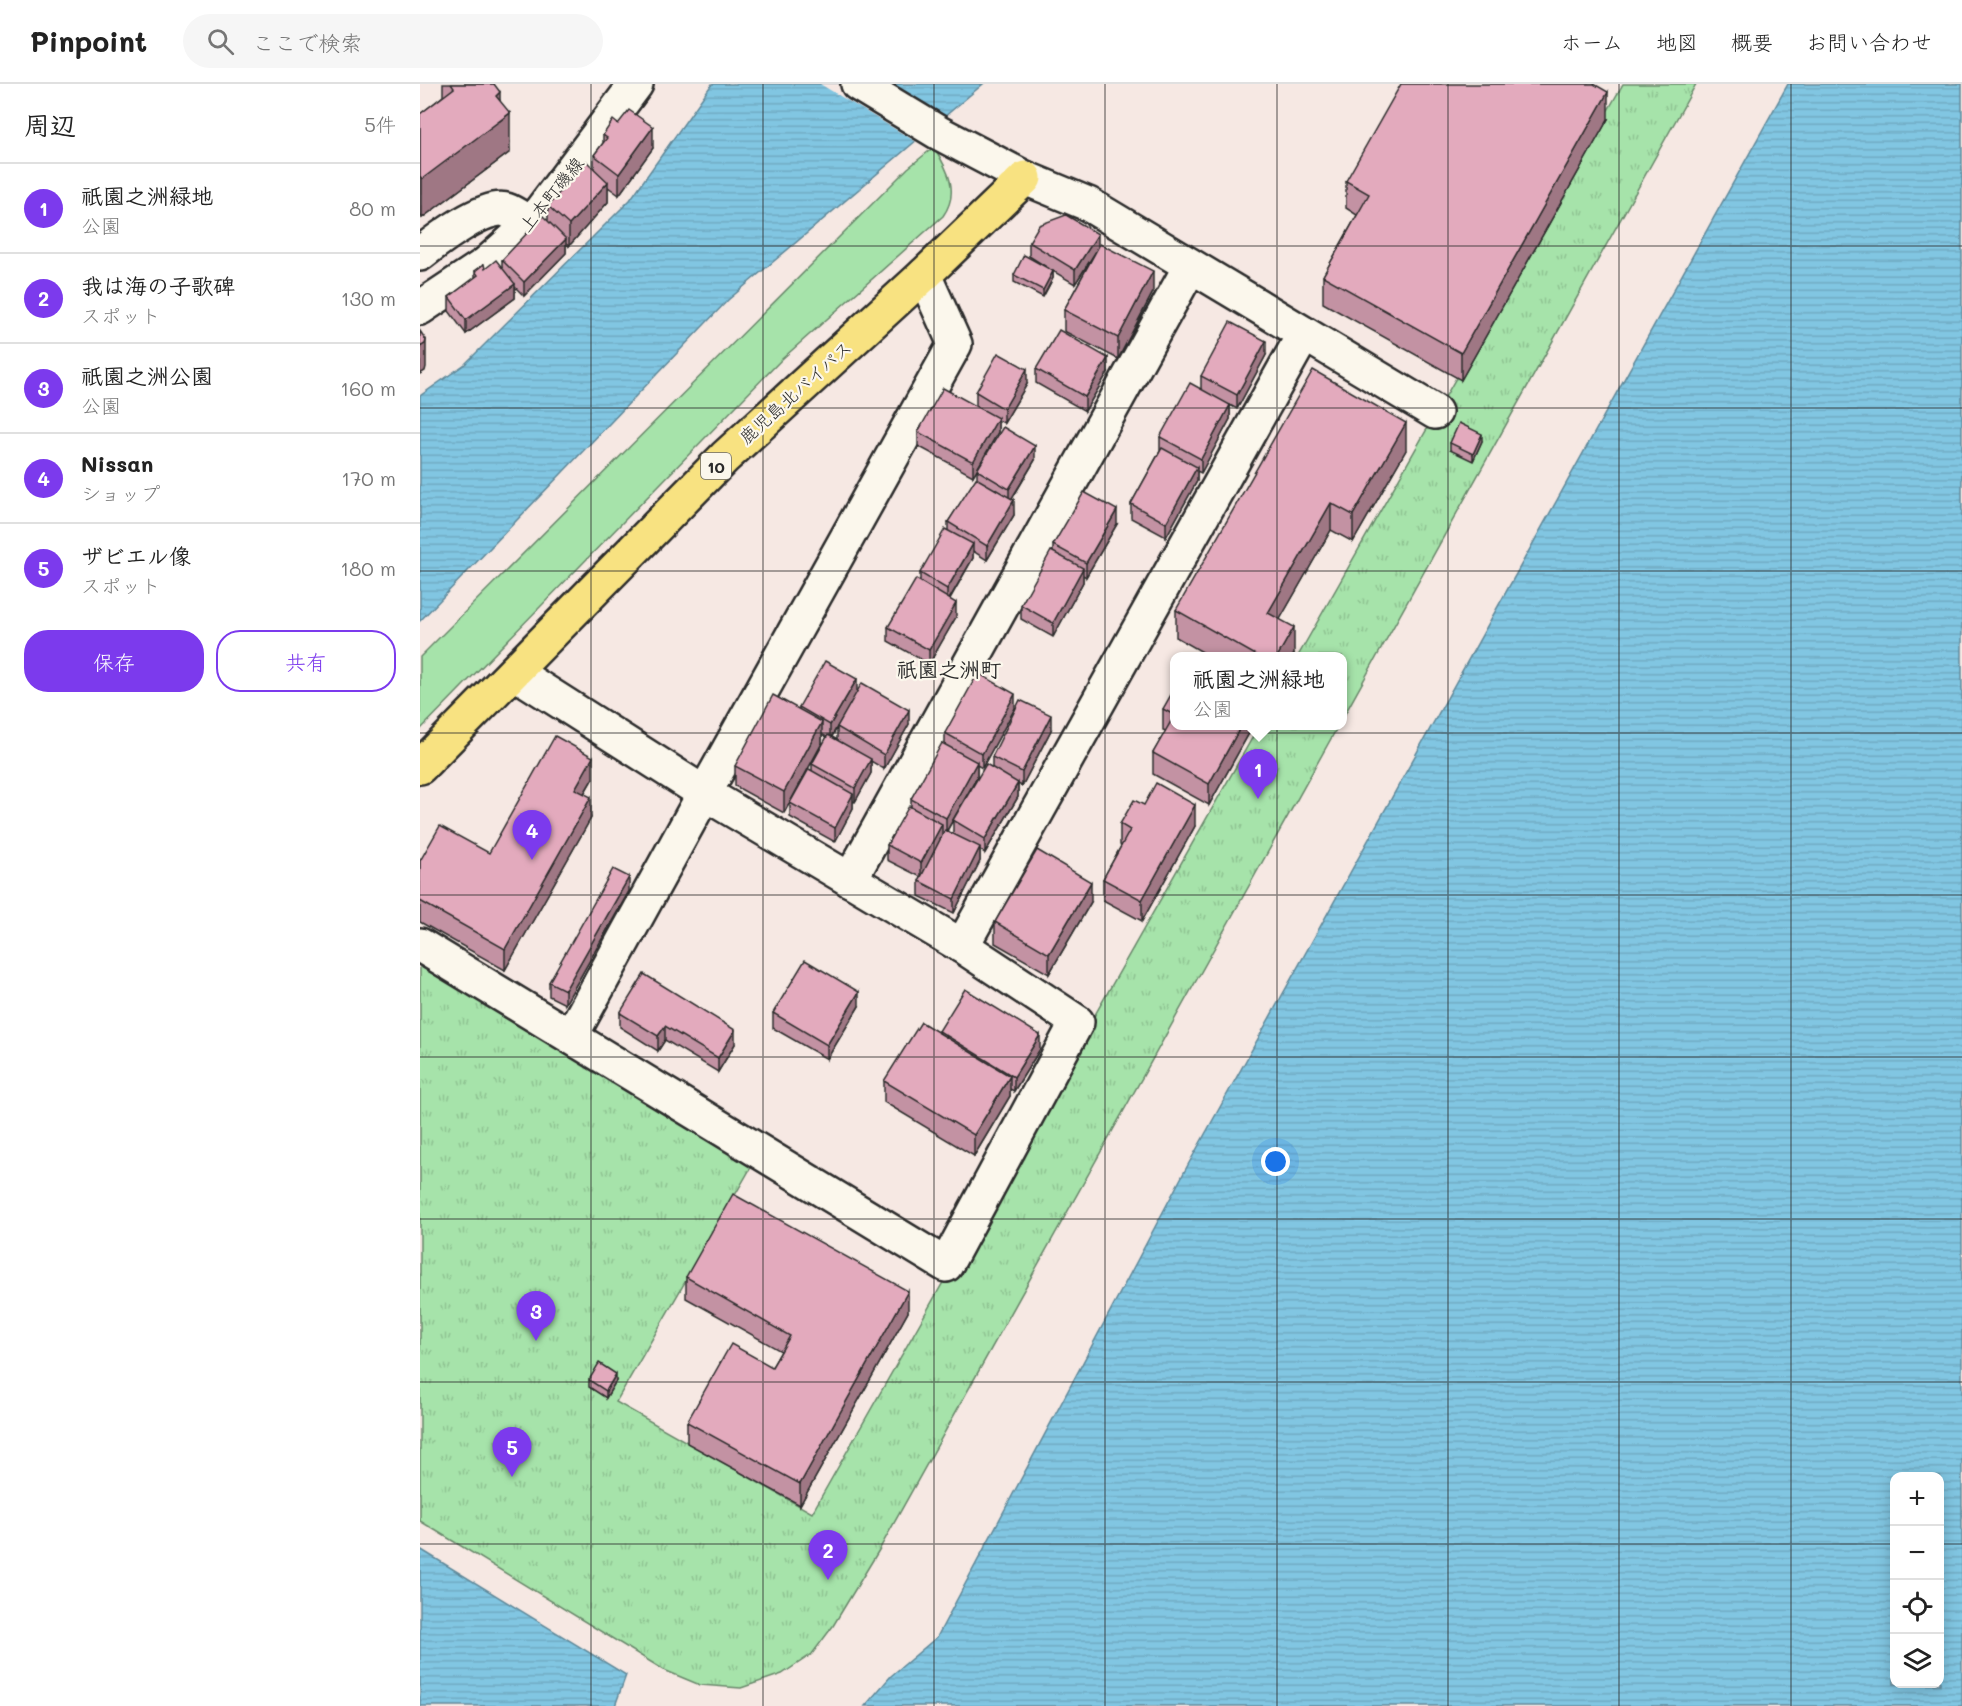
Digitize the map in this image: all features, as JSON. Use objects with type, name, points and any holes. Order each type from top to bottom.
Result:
[{"type":"highway","name":"鹿児島北バイパス","points":[[420,767],[724,457],[924,275],[1025,178]]},
{"type":"street","name":"上本町磯線","points":[[420,308],[486,264],[531,224],[636,84]]},
{"type":"street","points":[[858,84],[939,133],[1025,178],[1088,204],[1435,412]]},
{"type":"street","points":[[420,254],[488,211],[504,209],[531,224]]},
{"type":"street","points":[[850,880],[1190,267]]},
{"type":"street","points":[[571,1036],[704,793],[956,344],[924,275]]},
{"type":"street","points":[[962,946],[1304,334]]},
{"type":"street","points":[[420,945],[946,1264],[1077,1022],[962,946],[704,793],[514,672]]},
{"type":"green space","points":[[1623,84],[1696,84],[1347,710],[1347,652],[1300,652]]},
{"type":"green space","points":[[934,147],[944,164],[950,181],[951,198],[943,216],[782,359],[420,730],[420,657],[908,168]]},
{"type":"green space","points":[[1257,730],[1336,730],[879,1550],[833,1626],[812,1654],[782,1674],[741,1688],[700,1685],[664,1670],[420,1521],[420,966],[754,1162],[616,1402],[812,1513]]},
{"type":"water","points":[[712,84],[983,84],[728,300],[420,621],[420,396],[465,364],[630,200]]},
{"type":"water","points":[[1788,84],[1962,84],[1962,1706],[865,1706],[891,1676],[937,1637],[1189,1163]]},
{"type":"water","points":[[420,1549],[626,1675],[615,1706],[420,1706]]},
{"type":"pier","points":[[820,84],[893,84],[948,117],[918,143]]},
{"type":"building","points":[[451,84],[494,84],[500,92],[496,96],[510,113],[422,179],[420,176],[420,114],[454,88]]},
{"type":"building","points":[[1401,84],[1594,84],[1608,92],[1461,353],[1323,276],[1369,194],[1346,181]]},
{"type":"building","points":[[629,110],[653,127],[619,174],[594,155],[607,138],[603,135],[613,120],[618,124]]},
{"type":"building","points":[[586,161],[608,182],[569,225],[548,206]]},
{"type":"building","points":[[1066,215],[1098,234],[1075,270],[1029,242],[1039,225]]},
{"type":"building","points":[[543,216],[566,239],[524,282],[502,260]]},
{"type":"building","points":[[1100,244],[1153,271],[1118,338],[1064,310]]},
{"type":"building","points":[[1024,255],[1053,271],[1043,290],[1014,275]]},
{"type":"building","points":[[496,260],[515,284],[466,320],[449,297],[478,275],[475,271],[484,264],[485,269]]},
{"type":"building","points":[[1230,322],[1266,341],[1237,395],[1201,376]]},
{"type":"building","points":[[1059,330],[1108,358],[1085,397],[1036,369]]},
{"type":"building","points":[[420,331],[426,340],[425,344],[420,347]]},
{"type":"building","points":[[998,353],[1027,369],[1004,409],[976,392]]},
{"type":"building","points":[[1313,370],[1406,423],[1353,515],[1331,503],[1268,613],[1294,627],[1280,652],[1250,652],[1176,610]]},
{"type":"building","points":[[1190,383],[1230,405],[1201,459],[1160,437]]},
{"type":"building","points":[[943,388],[998,418],[973,462],[918,432]]},
{"type":"building","points":[[1459,423],[1482,434],[1473,454],[1450,443]]},
{"type":"building","points":[[1003,427],[1035,446],[1009,489],[977,470]]},
{"type":"building","points":[[1162,448],[1197,467],[1166,523],[1131,504]]},
{"type":"building","points":[[976,478],[1014,500],[987,546],[948,522]]},
{"type":"building","points":[[1084,492],[1117,510],[1086,563],[1053,545]]},
{"type":"building","points":[[945,529],[973,544],[947,589],[920,573]]},
{"type":"building","points":[[1051,551],[1083,568],[1053,623],[1021,605]]},
{"type":"building","points":[[916,579],[956,603],[929,650],[888,627]]},
{"type":"building","points":[[825,661],[857,679],[830,725],[799,707]]},
{"type":"building","points":[[978,673],[1015,694],[982,754],[945,733]]},
{"type":"building","points":[[862,683],[909,710],[884,755],[837,727]]},
{"type":"building","points":[[773,695],[822,722],[784,792],[735,766]]},
{"type":"building","points":[[1170,697],[1170,713],[1163,709]]},
{"type":"building","points":[[1020,700],[1051,715],[1022,772],[992,757]]},
{"type":"building","points":[[1170,723],[1170,730],[1239,730],[1209,784],[1153,753]]},
{"type":"building","points":[[828,735],[871,759],[855,788],[812,764]]},
{"type":"building","points":[[555,736],[593,757],[575,789],[591,797],[505,949],[420,901],[420,861],[440,826],[489,853]]},
{"type":"building","points":[[942,743],[977,762],[946,818],[911,799]]},
{"type":"building","points":[[986,764],[1018,783],[985,839],[953,820]]},
{"type":"building","points":[[809,769],[853,794],[835,828],[790,803]]},
{"type":"building","points":[[1156,783],[1195,805],[1142,900],[1103,879],[1130,830],[1120,824],[1134,800],[1144,805]]},
{"type":"building","points":[[909,806],[942,824],[921,863],[887,845]]},
{"type":"building","points":[[945,830],[980,847],[954,899],[919,881]]},
{"type":"building","points":[[1037,850],[1091,882],[1049,954],[995,922]]},
{"type":"building","points":[[613,869],[629,877],[565,990],[549,982]]},
{"type":"building","points":[[805,960],[859,992],[827,1045],[773,1013]]},
{"type":"building","points":[[644,974],[735,1030],[718,1058],[665,1026],[658,1036],[620,1013]]},
{"type":"building","points":[[965,989],[1040,1035],[1014,1077],[939,1031]]},
{"type":"building","points":[[921,1022],[1010,1076],[974,1135],[884,1081]]},
{"type":"building","points":[[733,1194],[908,1291],[800,1484],[687,1422],[731,1344],[772,1367],[790,1336],[686,1277]]},
{"type":"building","points":[[599,1363],[616,1374],[606,1391],[589,1380]]},
{"type":"place","name":"祇園之洲緑地","points":[[1258,799]]},
{"type":"place","name":"Nissan","points":[[532,860]]},
{"type":"place","name":"祇園之洲公園","points":[[536,1341]]},
{"type":"place","name":"ザビエル像","points":[[512,1477]]},
{"type":"place","name":"我は海の子歌碑","points":[[828,1580]]},
{"type":"district","name":"祇園之洲町","points":[[949,668]]}]
